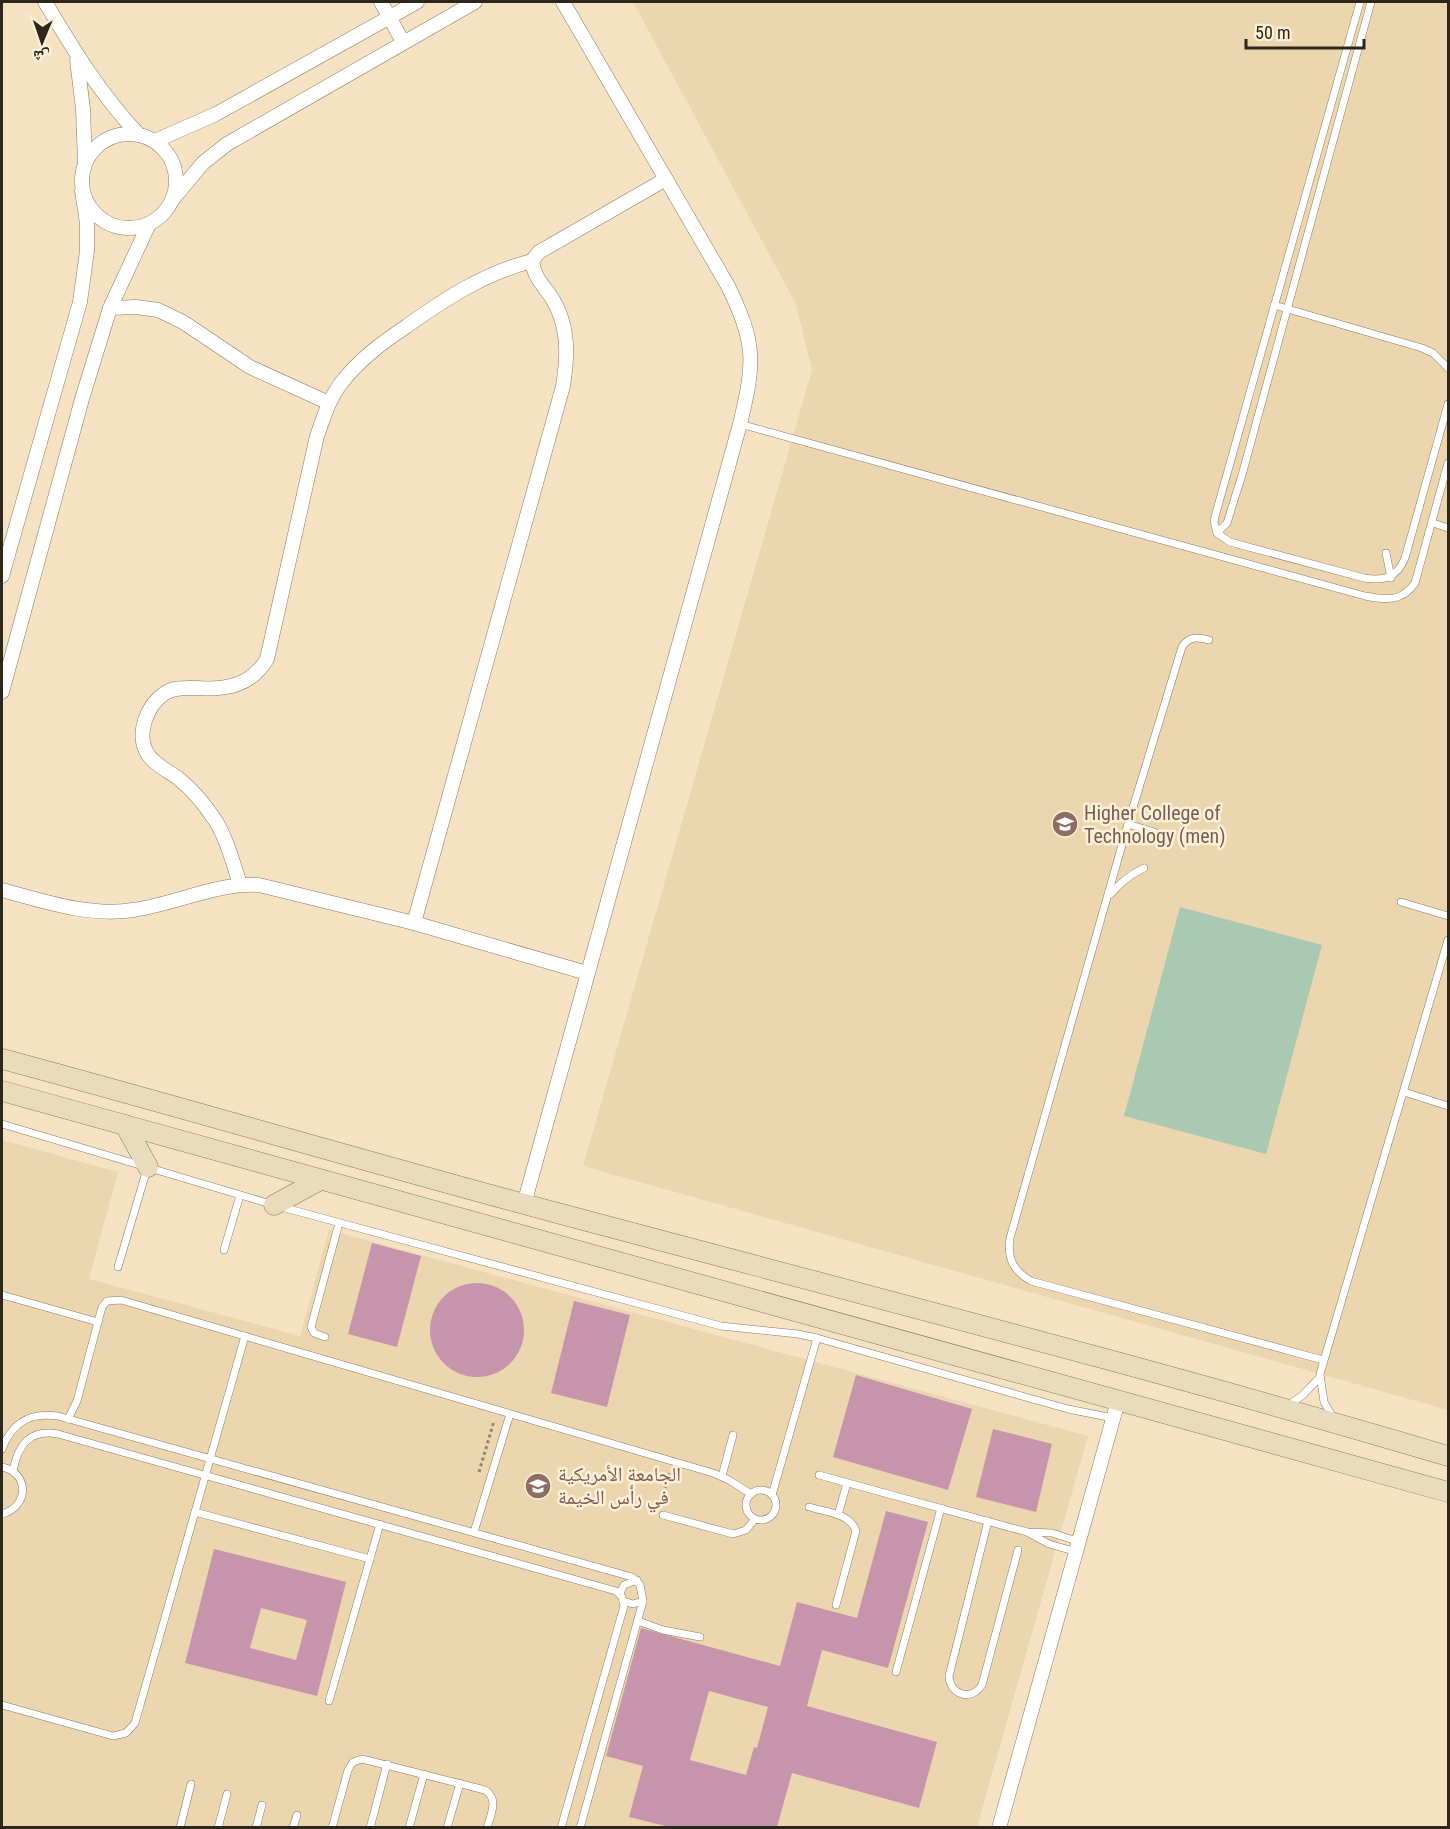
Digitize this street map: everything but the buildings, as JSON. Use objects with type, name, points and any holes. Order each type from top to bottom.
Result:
[{"type":"main road","points":[[2,1059],[216,1116],[524,1204],[1284,1408],[1449,1456]]},
{"type":"main road","points":[[2,1091],[320,1180],[1115,1410],[1449,1492]]},
{"type":"main road","points":[[2,1103],[39,1102]]},
{"type":"main road","points":[[125,1125],[148,1167]]},
{"type":"main road","points":[[274,1205],[320,1180]]},
{"type":"street","points":[[45,2],[76,55],[105,97],[138,135]]},
{"type":"street","points":[[381,2],[402,42]]},
{"type":"street","points":[[154,141],[216,114],[417,2]]},
{"type":"street","points":[[82,191],[89,207],[100,219],[116,227],[132,229],[149,224],[164,214],[192,174],[214,153],[402,42],[475,2]]},
{"type":"street","points":[[524,1204],[740,424],[751,375],[752,355],[746,324],[728,286],[563,2]]},
{"type":"street","points":[[2,576],[80,302],[87,251],[87,223],[82,191],[85,163],[83,109],[76,55]]},
{"type":"street","points":[[85,163],[101,143],[113,137],[125,134],[138,135],[154,141],[165,150],[176,173],[173,199]]},
{"type":"street","points":[[240,884],[216,821],[193,791],[147,754],[142,730],[153,705],[164,693],[175,688],[208,689],[243,684],[261,669],[267,659],[317,436],[329,403],[341,383],[378,346],[464,288],[507,267],[532,261],[539,252],[666,179]]},
{"type":"street","points":[[2,692],[82,399],[110,308],[149,224]]},
{"type":"street","points":[[414,923],[563,386],[568,356],[565,328],[553,301],[534,274],[532,261]]},
{"type":"street","points":[[110,308],[136,307],[158,310],[183,322],[250,367],[329,403]]},
{"type":"street","points":[[2,890],[56,904],[115,912],[165,904],[240,884],[274,887],[414,923],[587,973]]},
{"type":"street","points":[[999,1827],[1115,1410]]},
{"type":"lane","points":[[1360,2],[1216,513],[1217,533],[1230,542],[1364,579],[1391,578],[1396,574],[1405,558],[1449,404]]},
{"type":"lane","points":[[1217,533],[1227,523],[1231,513],[1371,2]]},
{"type":"lane","points":[[1274,305],[1422,348],[1433,353],[1449,368]]},
{"type":"lane","points":[[740,424],[1377,598],[1389,599],[1409,592],[1415,583],[1449,464]]},
{"type":"lane","points":[[1433,523],[1449,528]]},
{"type":"lane","points":[[1386,553],[1391,578]]},
{"type":"lane","points":[[1209,640],[1197,637],[1185,642],[1182,647],[1128,825],[1010,1238],[1010,1259],[1014,1268],[1031,1281],[1323,1360]]},
{"type":"lane","points":[[1128,825],[1154,832]]},
{"type":"lane","points":[[1107,899],[1123,881],[1144,868]]},
{"type":"lane","points":[[1401,902],[1449,916]]},
{"type":"lane","points":[[1336,1423],[1324,1402],[1319,1378],[1323,1360],[1449,940]]},
{"type":"lane","points":[[1404,1092],[1449,1106]]},
{"type":"lane","points":[[2,1124],[274,1205],[721,1326],[817,1338],[1068,1409],[1115,1410]]},
{"type":"lane","points":[[118,1267],[148,1167]]},
{"type":"lane","points":[[224,1250],[240,1194]]},
{"type":"lane","points":[[325,1337],[314,1333],[311,1327],[339,1222]]},
{"type":"lane","points":[[2,1295],[98,1322]]},
{"type":"lane","points":[[68,1419],[77,1401],[104,1304],[111,1300],[121,1300],[722,1476],[751,1494]]},
{"type":"lane","points":[[2,1705],[113,1736],[131,1728],[138,1717],[245,1336]]},
{"type":"lane","points":[[772,1495],[817,1338]]},
{"type":"lane","points":[[1284,1408],[1303,1395],[1319,1378]]},
{"type":"lane","points":[[474,1532],[510,1414]]},
{"type":"lane","points":[[2,1449],[12,1428],[30,1418],[49,1415],[617,1572],[637,1580],[643,1590],[643,1601],[580,1827]]},
{"type":"lane","points":[[13,1471],[21,1446],[34,1436],[50,1433],[620,1593],[623,1610],[561,1827]]},
{"type":"lane","points":[[722,1476],[734,1435]]},
{"type":"lane","points":[[2,1467],[13,1471],[21,1481],[22,1493],[18,1505],[2,1514]]},
{"type":"lane","points":[[819,1475],[1027,1532],[1049,1544],[1078,1547]]},
{"type":"lane","points":[[838,1515],[847,1483]]},
{"type":"lane","points":[[761,1490],[772,1495],[775,1499],[775,1511],[767,1519],[755,1519],[747,1510],[747,1499],[751,1494],[761,1490]]},
{"type":"lane","points":[[809,1507],[849,1519],[856,1531],[836,1605]]},
{"type":"lane","points":[[896,1672],[941,1508]]},
{"type":"lane","points":[[195,1512],[370,1559]]},
{"type":"lane","points":[[663,1515],[733,1534],[746,1530],[755,1519]]},
{"type":"lane","points":[[988,1521],[948,1676],[951,1687],[959,1694],[975,1693],[982,1684],[1018,1550]]},
{"type":"lane","points":[[329,1701],[380,1524]]},
{"type":"lane","points":[[1027,1532],[1052,1533],[1078,1547]]},
{"type":"lane","points":[[620,1593],[624,1585],[637,1580]]},
{"type":"lane","points":[[623,1601],[633,1604],[643,1601]]},
{"type":"lane","points":[[638,1621],[663,1630],[700,1638]]},
{"type":"lane","points":[[332,1827],[350,1766],[362,1759],[485,1790],[493,1798],[494,1804],[487,1827]]},
{"type":"lane","points":[[370,1827],[387,1764]]},
{"type":"lane","points":[[409,1827],[424,1774]]},
{"type":"lane","points":[[447,1827],[460,1783]]},
{"type":"lane","points":[[180,1827],[191,1784]]},
{"type":"lane","points":[[218,1827],[227,1794]]},
{"type":"lane","points":[[256,1827],[262,1805]]},
{"type":"lane","points":[[293,1827],[297,1815]]},
{"type":"path","points":[[478,1474],[495,1417]]},
{"type":"path","points":[[663,1515],[658,1514],[673,1461]]},
{"type":"shaded area","name":"Higher College of Technology (men)","points":[[633,2],[1448,2],[1448,1410],[583,1166],[812,370],[796,304]]},
{"type":"shaded area","name":"الجامعة الأمريكية في رأس الخيمة","points":[[2,1140],[118,1172],[89,1279],[300,1336],[329,1230],[1088,1436],[977,1827],[2,1827]]},
{"type":"green space","points":[[1180,907],[1322,945],[1266,1154],[1124,1116]]},
{"type":"place","name":"Higher College of Technology (men)","points":[[1065,824]]},
{"type":"place","name":"الجامعة الأمريكية في رأس الخيمة","points":[[538,1486]]}]
